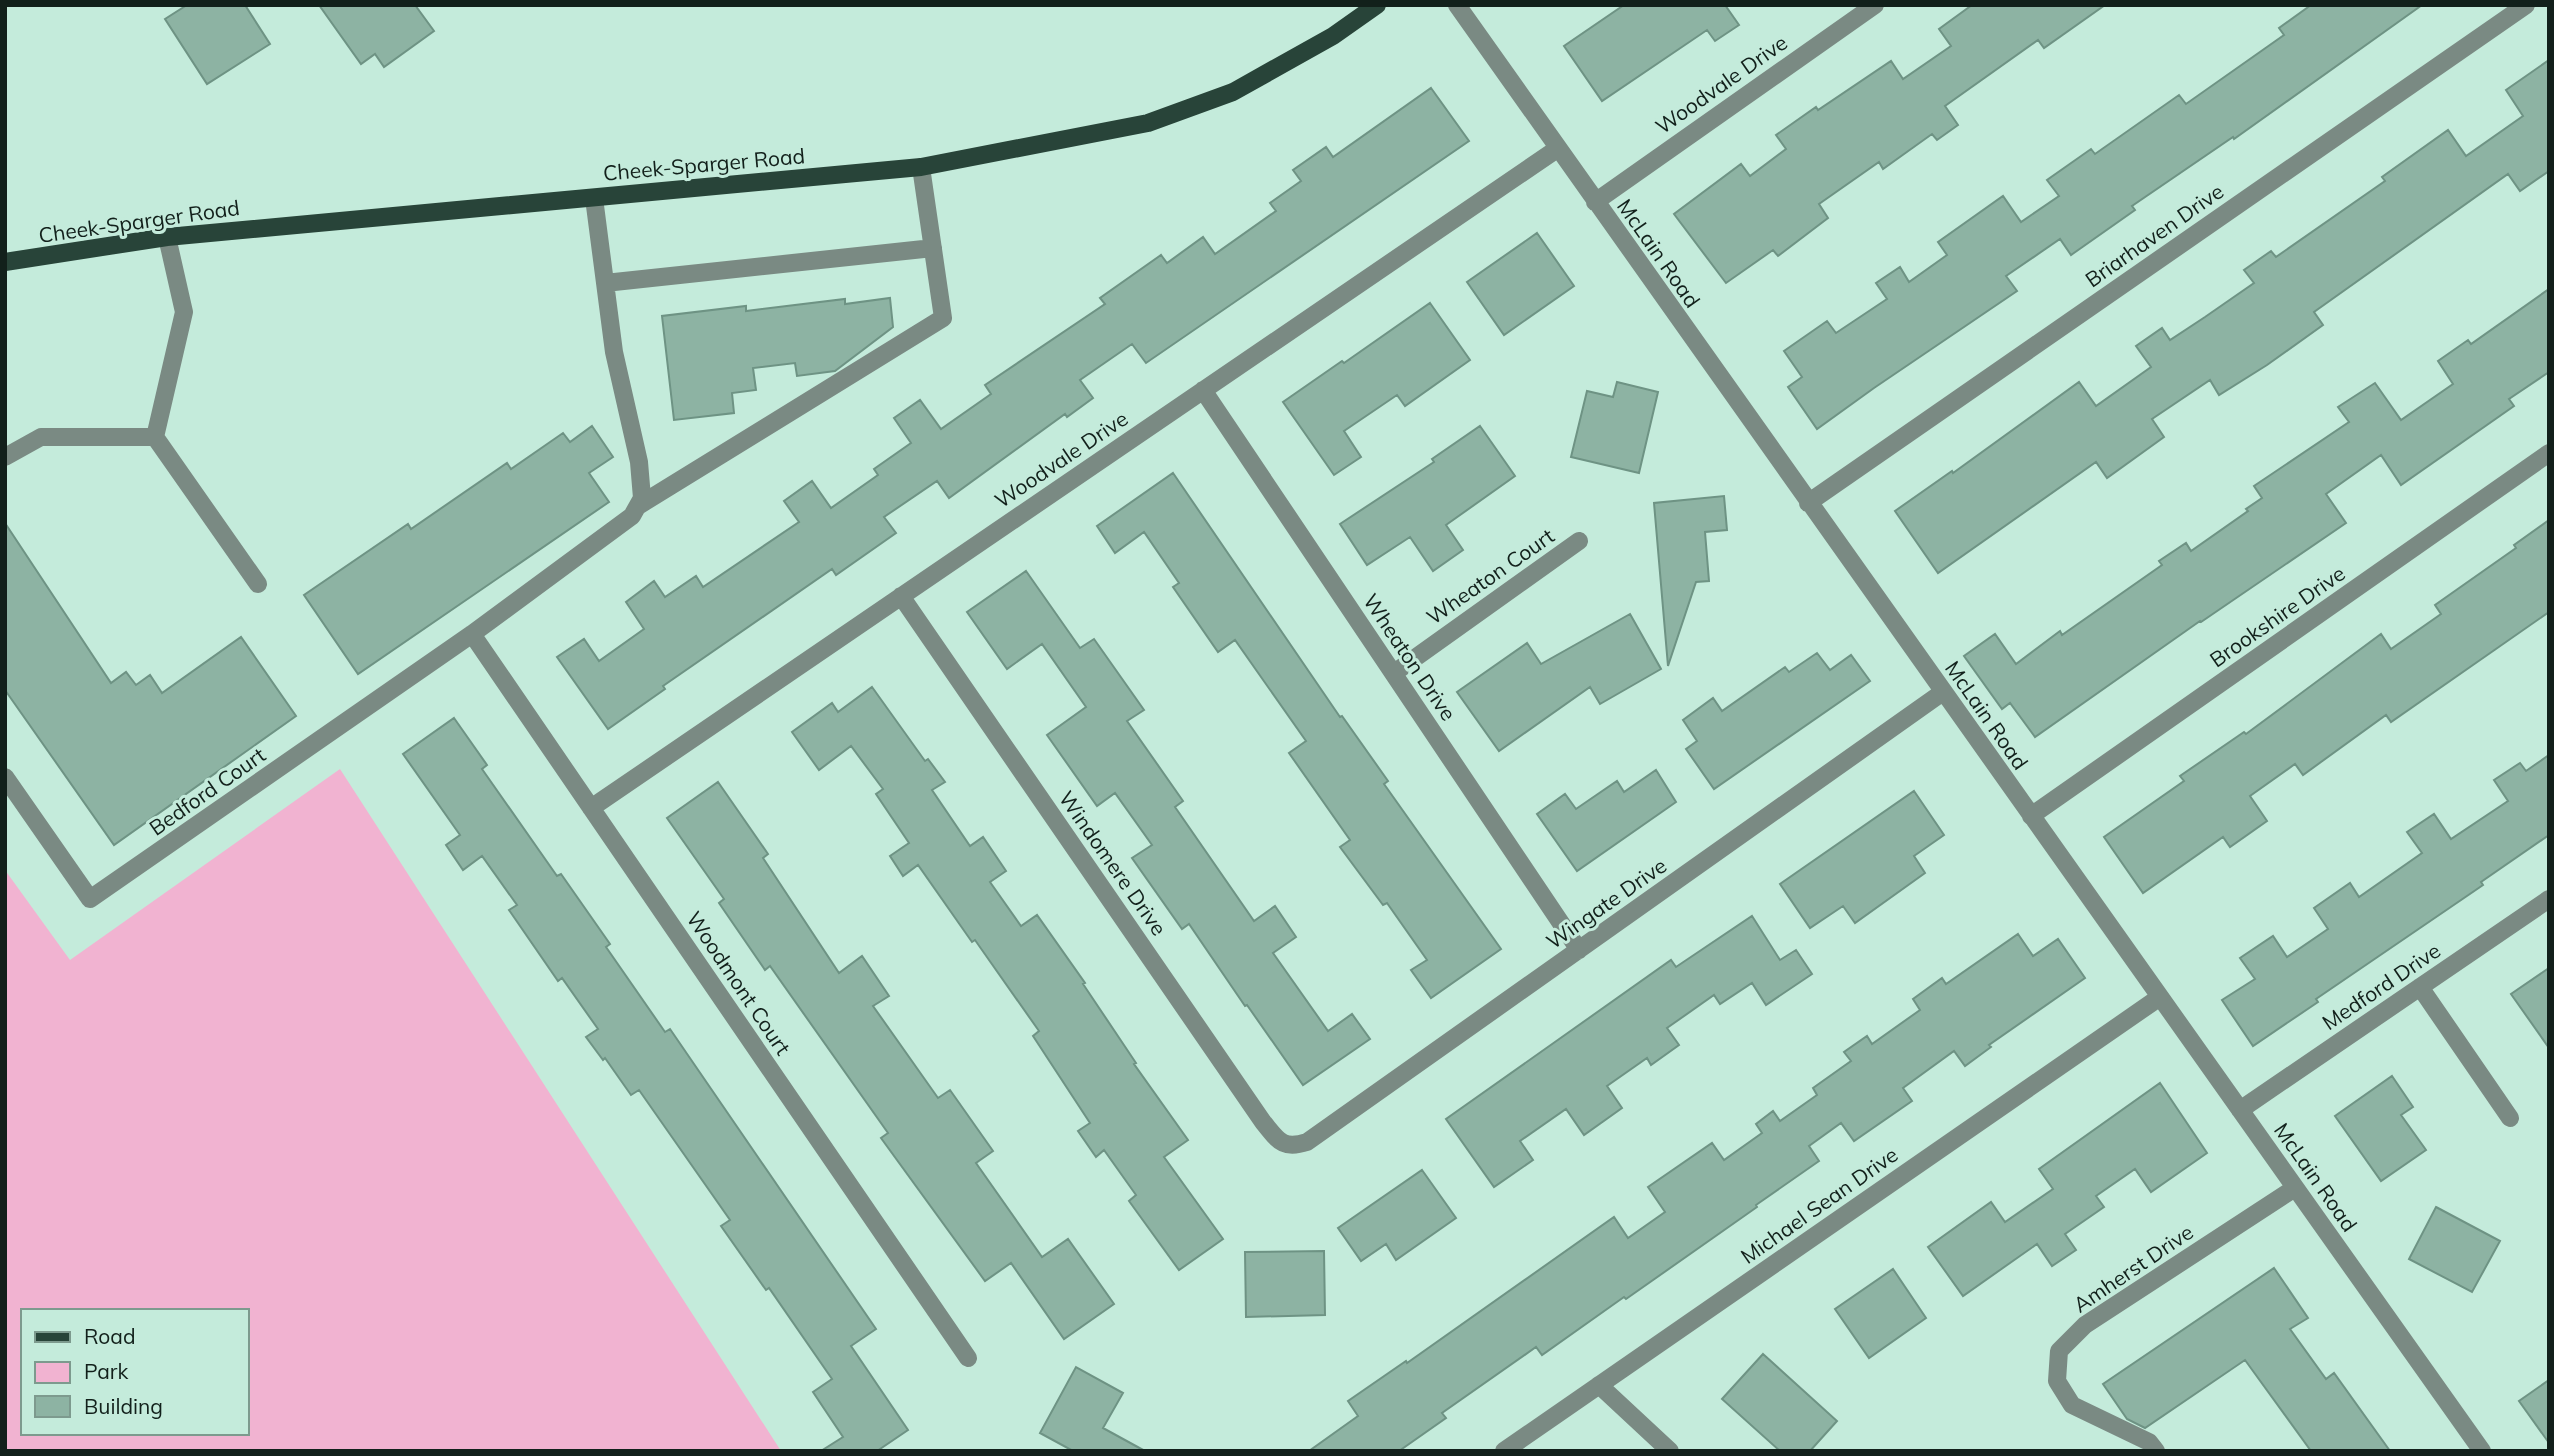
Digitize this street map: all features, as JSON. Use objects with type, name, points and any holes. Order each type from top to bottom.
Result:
[{"type":"main road","name":"Cheek-Sparger Road","points":[[5,262],[167,237],[921,167],[1148,123],[1233,92],[1332,36],[1377,5]]},
{"type":"street","name":"McLain Road","points":[[1457,5],[2482,1451]]},
{"type":"street","name":"Woodvale Drive","points":[[1595,202],[1875,5]]},
{"type":"street","name":"Briarhaven Drive","points":[[1808,503],[2526,5]]},
{"type":"street","name":"Woodvale Drive","points":[[591,808],[1557,149]]},
{"type":"street","points":[[638,506],[943,318],[921,167]]},
{"type":"street","points":[[472,634],[600,542],[632,516],[642,498],[639,462],[614,352],[594,198]]},
{"type":"street","points":[[167,237],[184,312],[155,437],[258,584]]},
{"type":"street","points":[[604,283],[933,247]]},
{"type":"street","name":"Wheaton Drive","points":[[1203,390],[1579,950]]},
{"type":"street","points":[[5,457],[41,437],[155,437]]},
{"type":"street","name":"Brookshire Drive","points":[[2031,816],[2549,453]]},
{"type":"street","name":"Wheaton Court","points":[[1394,673],[1580,541]]},
{"type":"street","name":"Windomere Drive","points":[[901,596],[1263,1122],[1281,1143],[1294,1146]]},
{"type":"street","name":"Bedford Court","points":[[5,777],[90,899],[472,634]]},
{"type":"street","name":"Woodmont Court","points":[[472,634],[968,1357]]},
{"type":"street","name":"Wingate Drive","points":[[1294,1146],[1307,1142],[1943,692]]},
{"type":"street","name":"Medford Drive","points":[[2240,1110],[2549,899]]},
{"type":"street","points":[[2420,987],[2510,1118]]},
{"type":"street","name":"Michael Sean Drive","points":[[1504,1451],[2160,997]]},
{"type":"street","name":"Amherst Drive","points":[[2156,1451],[2149,1442],[2072,1405],[2057,1381],[2059,1351],[2085,1325],[2295,1188]]},
{"type":"street","points":[[1599,1385],[1671,1451]]},
{"type":"green space","points":[[340,769],[781,1451],[5,1451],[5,870],[70,960]]},
{"type":"building","points":[[187,5],[245,5],[270,44],[207,84],[165,19]]},
{"type":"building","points":[[319,5],[415,5],[434,31],[384,67],[375,54],[361,64]]},
{"type":"building","points":[[1624,5],[1725,5],[1739,25],[1715,41],[1707,30],[1602,101],[1564,46]]},
{"type":"building","points":[[1972,5],[2105,5],[2044,48],[2038,40],[1945,106],[1958,125],[1937,140],[1932,134],[1883,169],[1879,162],[1819,204],[1828,218],[1778,256],[1773,250],[1726,283],[1674,214],[1741,164],[1750,176],[1786,149],[1776,135],[1891,61],[1903,79],[1951,46],[1939,29]]},
{"type":"building","points":[[2311,5],[2422,5],[2234,139],[2233,137],[2132,206],[2135,210],[2071,255],[2060,239],[2006,276],[2017,291],[1817,429],[1788,387],[1802,377],[1784,351],[1827,321],[1836,333],[1887,299],[1876,283],[1900,267],[1909,282],[1947,255],[1938,242],[2003,196],[2021,222],[2059,196],[2047,180],[2091,149],[2095,154],[2179,95],[2186,104],[2284,35],[2279,28]]},
{"type":"building","points":[[2549,60],[2549,171],[2520,191],[2508,174],[2314,312],[2323,325],[2267,365],[2219,395],[2210,380],[2152,419],[2164,437],[2107,478],[2096,462],[1938,573],[1895,511],[1952,471],[1953,473],[2079,382],[2096,406],[2151,367],[2136,346],[2162,328],[2170,340],[2205,317],[2254,283],[2244,270],[2271,251],[2276,257],[2385,181],[2382,177],[2448,130],[2466,156],[2523,116],[2506,90]]},
{"type":"building","points":[[1431,88],[1469,141],[1146,363],[1132,344],[1080,380],[1093,398],[1067,417],[1065,414],[949,498],[937,481],[884,517],[896,533],[836,575],[832,569],[663,686],[665,689],[608,729],[557,657],[584,639],[599,661],[644,629],[626,602],[654,581],[665,597],[696,576],[703,587],[799,522],[784,501],[812,481],[831,508],[878,475],[874,469],[911,443],[894,418],[920,400],[941,429],[991,394],[985,385],[1105,304],[1100,298],[1161,255],[1167,263],[1203,237],[1215,254],[1276,211],[1270,203],[1301,181],[1293,170],[1326,147],[1333,157]]},
{"type":"building","points":[[1537,233],[1574,286],[1504,335],[1467,282]]},
{"type":"building","points":[[2549,289],[2549,372],[2509,399],[2514,406],[2401,485],[2381,455],[2326,494],[2346,523],[2035,737],[2010,703],[2002,709],[1964,656],[1995,634],[2016,664],[2060,631],[2062,635],[2162,565],[2159,561],[2186,543],[2191,551],[2248,511],[2246,509],[2262,498],[2254,486],[2349,422],[2338,407],[2375,383],[2401,420],[2453,384],[2438,361],[2468,340],[2471,344]]},
{"type":"building","points":[[890,298],[893,327],[835,371],[797,376],[795,363],[753,368],[756,390],[732,393],[734,413],[674,420],[662,316],[746,306],[746,311],[845,299],[845,304]]},
{"type":"building","points":[[1430,303],[1470,360],[1405,406],[1397,395],[1344,431],[1361,457],[1334,475],[1283,402]]},
{"type":"building","points":[[1617,382],[1658,392],[1639,473],[1571,457],[1587,391],[1613,397]]},
{"type":"building","points":[[592,426],[613,457],[589,473],[609,502],[358,674],[304,595],[408,524],[411,529],[507,463],[511,469],[563,433],[570,442]]},
{"type":"building","points":[[1480,426],[1515,476],[1446,525],[1463,550],[1433,571],[1410,537],[1367,565],[1340,524],[1434,462],[1432,459]]},
{"type":"building","points":[[1173,473],[1340,717],[1342,716],[1388,781],[1384,784],[1501,949],[1431,998],[1411,970],[1427,960],[1387,903],[1383,905],[1340,847],[1350,840],[1289,753],[1306,741],[1235,640],[1218,652],[1173,587],[1179,583],[1144,532],[1115,553],[1097,526]]},
{"type":"building","points":[[1724,496],[1727,530],[1705,532],[1709,581],[1696,582],[1668,666],[1654,503]]},
{"type":"building","points":[[2549,520],[2549,612],[2391,722],[2386,715],[2303,775],[2295,764],[2250,796],[2267,821],[2230,847],[2223,837],[2143,893],[2104,837],[2184,781],[2180,776],[2244,732],[2246,734],[2381,634],[2391,649],[2441,614],[2435,605],[2516,548],[2514,545]]},
{"type":"building","points":[[5,523],[111,683],[126,672],[136,685],[150,675],[162,693],[241,637],[296,716],[114,845],[5,690]]},
{"type":"building","points":[[1026,571],[1080,648],[1094,639],[1144,710],[1127,721],[1183,801],[1175,807],[1254,921],[1275,906],[1296,937],[1273,953],[1328,1031],[1352,1014],[1370,1039],[1303,1085],[1189,924],[1182,929],[1132,858],[1152,845],[1115,793],[1097,806],[1047,735],[1086,707],[1042,644],[1007,669],[967,612]]},
{"type":"building","points":[[1630,614],[1661,669],[1600,704],[1590,687],[1499,751],[1457,692],[1527,643],[1541,664]]},
{"type":"building","points":[[1817,653],[1830,670],[1851,655],[1870,681],[1714,789],[1686,749],[1697,741],[1683,720],[1713,698],[1722,711],[1785,667],[1789,672]]},
{"type":"building","points":[[872,687],[925,761],[928,759],[945,782],[932,790],[970,846],[983,837],[1006,871],[990,882],[1021,926],[1037,915],[1085,983],[1083,984],[1136,1063],[1134,1064],[1188,1140],[1164,1157],[1223,1239],[1179,1270],[1129,1201],[1136,1195],[1104,1150],[1096,1157],[1078,1131],[1090,1123],[1033,1036],[1039,1031],[918,865],[903,876],[890,856],[909,843],[876,794],[883,789],[851,746],[819,770],[792,732],[832,703],[838,712]]},
{"type":"building","points":[[454,718],[487,765],[482,769],[557,876],[561,874],[610,944],[606,947],[665,1032],[670,1029],[876,1329],[851,1346],[908,1430],[877,1451],[821,1451],[843,1437],[813,1392],[832,1379],[769,1288],[766,1290],[721,1226],[730,1220],[639,1090],[631,1095],[605,1058],[603,1060],[586,1037],[598,1029],[562,978],[558,981],[509,910],[517,905],[482,856],[463,870],[446,845],[460,835],[403,754]]},
{"type":"building","points":[[2549,755],[2549,835],[2481,882],[2483,885],[2316,999],[2318,1002],[2253,1046],[2222,1000],[2255,979],[2240,958],[2273,936],[2287,957],[2328,929],[2314,908],[2350,883],[2359,897],[2422,853],[2407,832],[2434,814],[2451,839],[2508,801],[2494,780],[2520,763],[2526,771]]},
{"type":"building","points":[[1656,770],[1676,802],[1577,871],[1537,814],[1565,794],[1576,809],[1617,781],[1624,792]]},
{"type":"building","points":[[718,782],[768,854],[763,858],[839,973],[862,956],[889,996],[873,1006],[938,1098],[950,1090],[993,1151],[976,1163],[1042,1257],[1068,1239],[1114,1304],[1064,1339],[1011,1263],[985,1281],[881,1138],[888,1133],[770,966],[765,970],[719,903],[724,899],[667,818]]},
{"type":"building","points":[[1914,791],[1944,835],[1914,856],[1925,873],[1855,923],[1843,906],[1810,928],[1780,884]]},
{"type":"building","points":[[1752,916],[1780,960],[1796,950],[1812,974],[1766,1005],[1752,983],[1720,1004],[1714,995],[1667,1028],[1679,1045],[1651,1065],[1647,1058],[1607,1086],[1622,1108],[1584,1135],[1566,1109],[1520,1141],[1533,1160],[1494,1187],[1446,1119],[1671,960],[1676,967]]},
{"type":"building","points":[[2018,934],[2033,956],[2058,939],[2085,978],[1989,1045],[1991,1047],[1965,1066],[1954,1051],[1903,1088],[1912,1101],[1854,1141],[1841,1123],[1809,1146],[1819,1161],[1626,1299],[1624,1297],[1542,1355],[1536,1347],[1442,1413],[1446,1418],[1399,1451],[1309,1451],[1358,1416],[1348,1401],[1406,1361],[1407,1363],[1614,1217],[1628,1238],[1665,1212],[1648,1187],[1712,1143],[1724,1160],[1762,1133],[1756,1124],[1773,1111],[1780,1121],[1817,1095],[1813,1088],[1851,1061],[1844,1052],[1867,1036],[1872,1044],[1920,1010],[1913,999],[1942,978],[1946,984]]},
{"type":"building","points":[[2549,968],[2549,1048],[2511,994]]},
{"type":"building","points":[[2392,1076],[2413,1107],[2401,1115],[2426,1150],[2381,1181],[2335,1116]]},
{"type":"building","points":[[2160,1083],[2207,1153],[2151,1192],[2135,1169],[2096,1196],[2104,1207],[2065,1234],[2076,1250],[2052,1266],[2037,1244],[1963,1296],[1928,1247],[1991,1202],[2005,1222],[2053,1189],[2039,1169]]},
{"type":"building","points":[[1422,1170],[1456,1218],[1396,1260],[1386,1244],[1361,1261],[1338,1228]]},
{"type":"building","points":[[2436,1207],[2500,1241],[2472,1292],[2409,1259]]},
{"type":"building","points":[[1324,1251],[1325,1315],[1246,1317],[1245,1252]]},
{"type":"building","points":[[2274,1268],[2308,1318],[2290,1329],[2326,1379],[2334,1373],[2390,1451],[2311,1451],[2245,1360],[2145,1428],[2127,1419],[2103,1384]]},
{"type":"building","points":[[1893,1269],[1926,1318],[1869,1358],[1835,1309]]},
{"type":"building","points":[[1763,1354],[1837,1421],[1810,1451],[1780,1451],[1722,1399]]},
{"type":"building","points":[[1076,1367],[1123,1393],[1103,1428],[1145,1451],[1073,1451],[1040,1433]]},
{"type":"building","points":[[2549,1380],[2549,1443],[2519,1401]]}]
